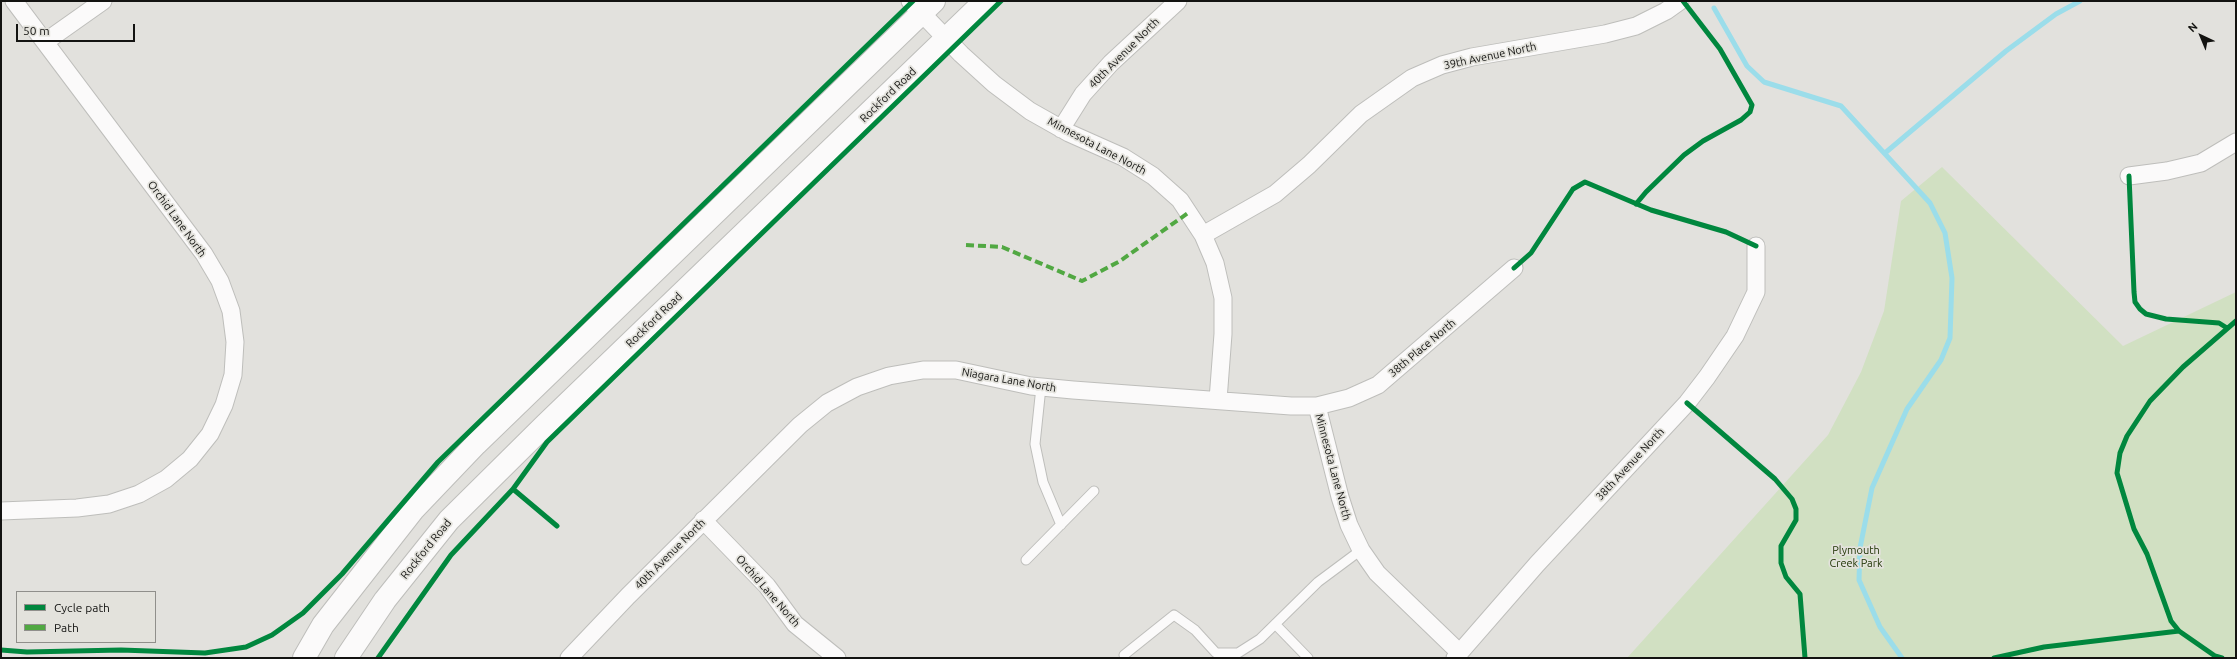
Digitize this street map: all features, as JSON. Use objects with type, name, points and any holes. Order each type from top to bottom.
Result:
[{"type":"main road","name":"Rockford Road","points":[[346,658],[385,600],[449,520],[550,420],[985,1]]},
{"type":"main road","points":[[290,658],[307,644],[323,625],[413,510],[476,444],[922,5]]},
{"type":"main road","points":[[304,658],[323,625]]},
{"type":"street","name":"Orchid Lane North","points":[[1,511],[77,508],[109,504],[139,494],[166,479],[187,462],[210,434],[224,405],[233,375],[235,342],[231,311],[220,281],[204,254],[14,1]]},
{"type":"street","points":[[45,42],[103,1]]},
{"type":"street","name":"40th Avenue North","points":[[1061,129],[1084,94],[1111,63],[1178,1]]},
{"type":"street","name":"39th Avenue North","points":[[1204,235],[1275,194],[1309,165],[1361,114],[1386,94],[1412,78],[1442,65],[1472,57],[1604,34],[1636,26],[1666,11],[1680,1]]},
{"type":"street","name":"Minnesota Lane North","points":[[922,5],[946,40],[994,84],[1030,111],[1061,129],[1123,157],[1153,176],[1180,200],[1204,235],[1215,263],[1223,298],[1223,334],[1218,400]]},
{"type":"street","points":[[2129,176],[2167,171],[2201,163],[2236,142]]},
{"type":"street","name":"38th Avenue North","points":[[1457,655],[1537,564],[1683,408],[1707,377],[1735,336],[1756,292],[1756,246]]},
{"type":"street","name":"38th Place North","points":[[1317,406],[1349,398],[1378,385],[1514,268]]},
{"type":"street","name":"Niagara Lane North","points":[[773,452],[800,425],[827,403],[857,387],[889,376],[922,370],[956,370],[1041,387],[1317,406]]},
{"type":"street","name":"Minnesota Lane North","points":[[1317,406],[1340,497],[1349,525],[1361,550],[1377,573],[1457,655]]},
{"type":"street","name":"40th Avenue North","points":[[569,658],[620,603],[773,452]]},
{"type":"street","name":"Orchid Lane North","points":[[703,520],[767,586],[795,624],[837,658]]},
{"type":"lane","points":[[1041,387],[1035,444],[1043,482],[1061,524]]},
{"type":"lane","points":[[1026,560],[1094,491]]},
{"type":"lane","points":[[1124,655],[1174,615],[1195,630],[1216,653],[1238,656],[1260,639],[1318,582],[1361,550]]},
{"type":"lane","points":[[1275,624],[1308,658]]},
{"type":"green space","name":"Plymouth Creek Park","points":[[1942,167],[2123,346],[2236,292],[2236,658],[1627,658],[1828,435],[1861,372],[1884,311],[1901,201]]},
{"type":"waterway","points":[[1885,153],[2006,51],[2056,14],[2080,1]]},
{"type":"waterway","points":[[1714,8],[1747,66],[1764,82],[1841,106],[1930,203],[1945,233],[1952,278],[1950,338],[1941,360],[1907,409],[1872,488],[1860,548],[1859,580],[1880,627],[1902,658]]},
{"type":"marked path","points":[[966,245],[1002,247],[1082,281],[1120,261],[1188,213]]},
{"type":"cycle path","points":[[1,650],[27,652],[121,650],[205,653],[246,647],[272,635],[303,613],[342,574],[438,462],[913,1]]},
{"type":"cycle path","points":[[378,658],[451,555],[513,489],[547,442],[1001,1]]},
{"type":"cycle path","points":[[1636,204],[1646,192],[1684,155],[1703,141],[1741,120],[1750,112],[1752,105],[1720,49],[1683,1]]},
{"type":"cycle path","points":[[2129,176],[2135,302],[2146,314],[2166,319],[2219,323],[2227,328]]},
{"type":"cycle path","points":[[1514,268],[1531,253],[1573,189],[1585,182],[1651,210],[1726,232],[1756,246]]},
{"type":"cycle path","points":[[2222,658],[2215,656],[2179,631],[2171,621],[2147,554],[2134,529],[2117,473],[2120,453],[2127,436],[2150,401],[2183,367],[2236,321]]},
{"type":"cycle path","points":[[1687,403],[1775,479],[1792,499],[1796,509],[1796,520],[1781,546],[1781,563],[1786,577],[1800,594],[1805,658]]},
{"type":"cycle path","points":[[513,489],[557,526]]},
{"type":"cycle path","points":[[1994,658],[2044,647],[2179,631]]}]
